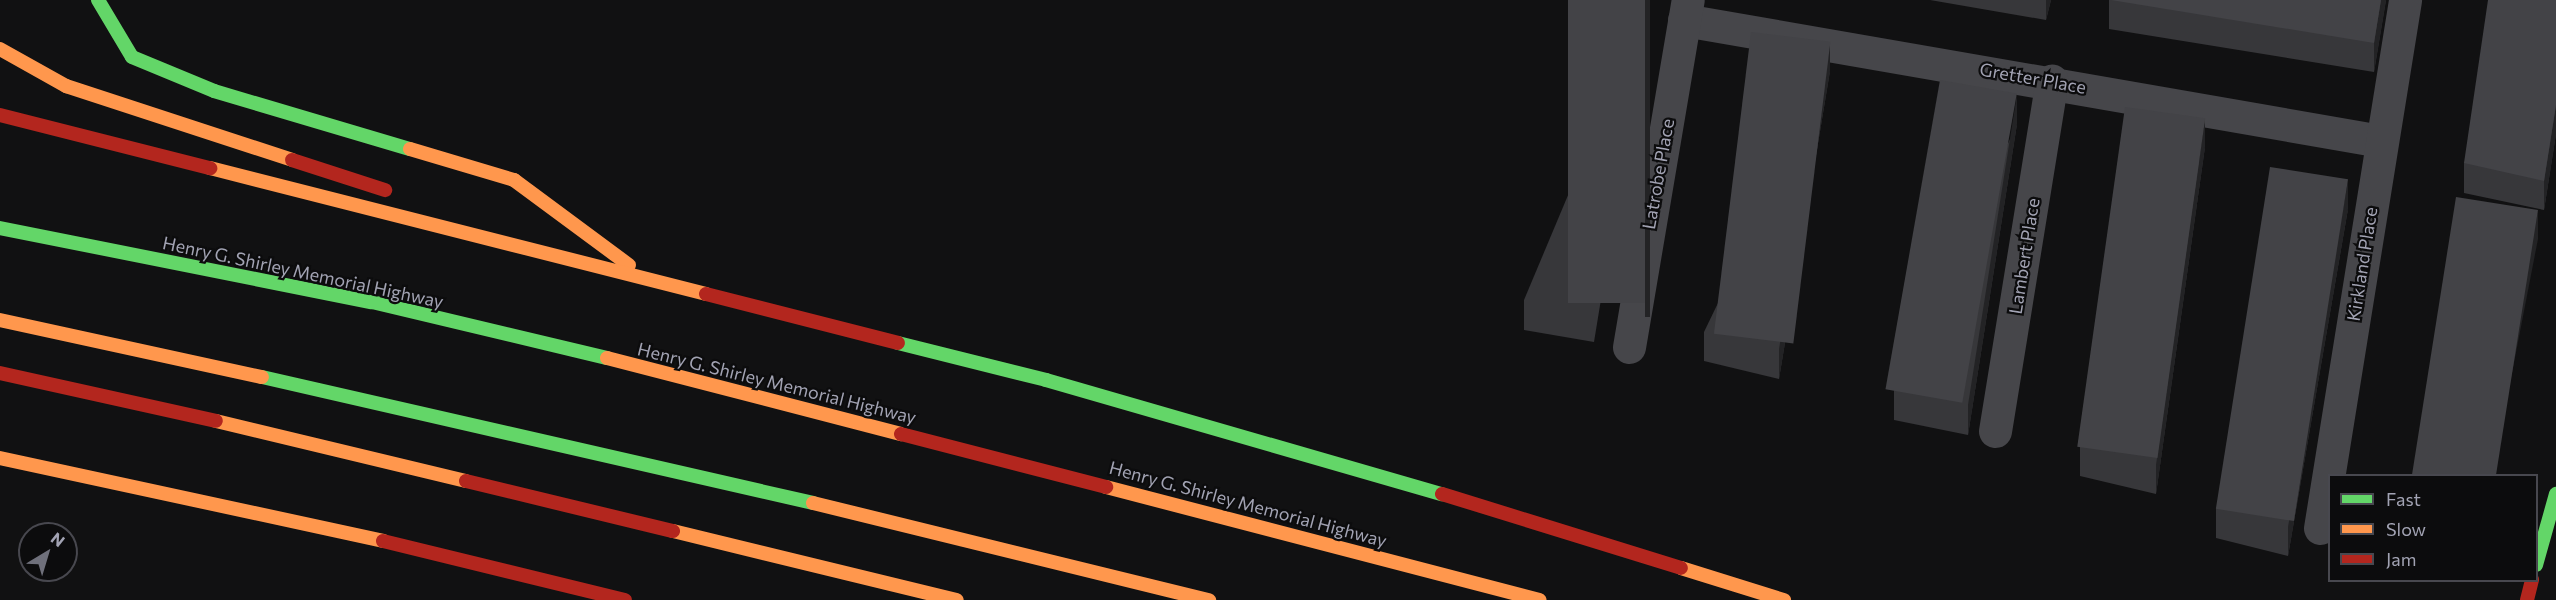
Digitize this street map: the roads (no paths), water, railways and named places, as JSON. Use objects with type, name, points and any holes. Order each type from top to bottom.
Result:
[{"type":"main road","points":[[98,0],[132,57],[214,91],[514,180],[643,275]]},
{"type":"main road","points":[[0,49],[66,86],[394,193]]},
{"type":"main road","points":[[0,115],[643,275],[1046,380],[1501,511],[1784,600]]},
{"type":"main road","points":[[473,219],[643,275]]},
{"type":"main road","name":"Henry G. Shirley Memorial Highway","points":[[0,228],[372,302],[621,361],[1539,600]]},
{"type":"main road","points":[[0,320],[426,413],[903,524],[1209,600]]},
{"type":"main road","points":[[0,373],[206,418],[957,600]]},
{"type":"main road","points":[[0,458],[399,544],[625,600]]},
{"type":"main road","points":[[2538,558],[2556,494]]},
{"type":"main road","points":[[2527,600],[2532,582]]},
{"type":"street","name":"Kirkland Place","points":[[2329,474],[2405,0]]},
{"type":"street","name":"Gretter Place","points":[[1686,10],[2052,81],[2381,141]]},
{"type":"street","name":"Latrobe Place","points":[[1629,347],[1686,10]]},
{"type":"street","name":"Lambert Place","points":[[1995,431],[2052,81]]},
{"type":"street","name":"Kirkland Place","points":[[2320,528],[2328,477]]}]
